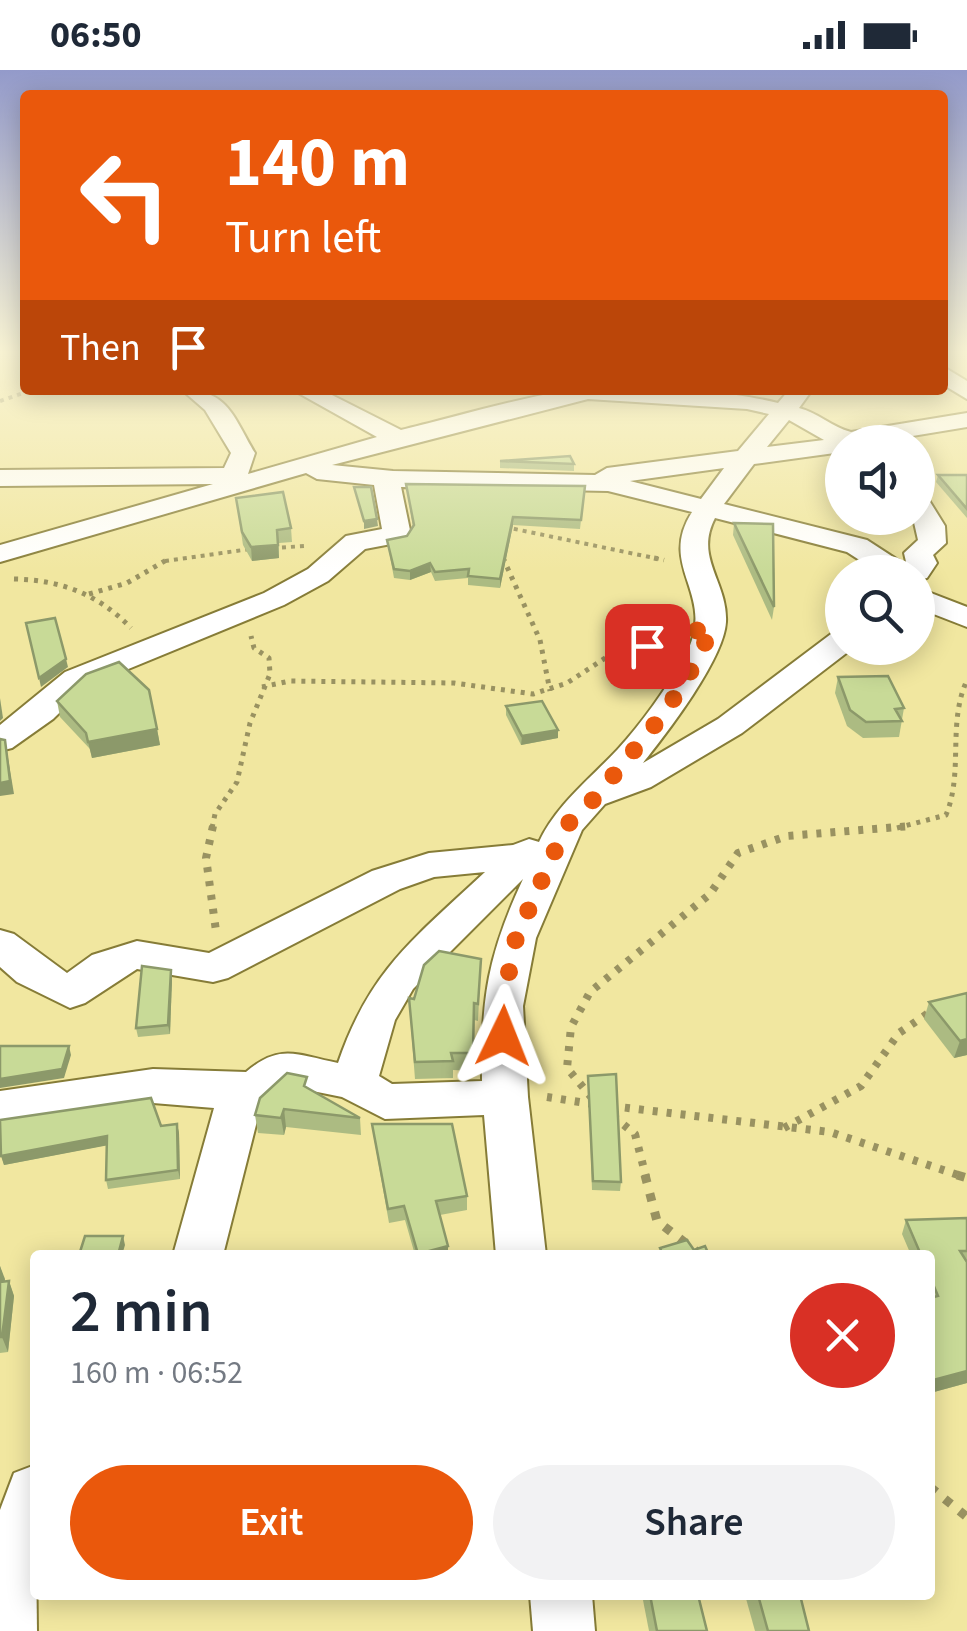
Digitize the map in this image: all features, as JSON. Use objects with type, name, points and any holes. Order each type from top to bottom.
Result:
[{"type":"street","points":[[227,427],[256,473]]},
{"type":"street","points":[[376,427],[398,438]]},
{"type":"street","points":[[0,554],[256,473],[444,427]]},
{"type":"street","points":[[520,1250],[505,1098],[502,1006],[516,938],[580,812],[686,681],[711,626],[710,594],[695,566],[692,544],[703,510],[770,427]]},
{"type":"street","points":[[0,478],[256,473],[585,479],[825,447]]},
{"type":"street","points":[[0,741],[41,712],[76,679],[233,617],[318,575],[356,542],[398,535],[386,478]]},
{"type":"street","points":[[585,479],[703,510],[796,527],[856,546],[870,555]]},
{"type":"street","points":[[919,555],[932,543],[932,535]]},
{"type":"street","points":[[935,604],[967,618]]},
{"type":"street","points":[[354,1083],[384,998],[522,856],[580,812],[714,736],[825,654]]},
{"type":"street","points":[[0,944],[32,972],[70,994],[98,969],[148,950],[213,968],[386,880],[429,865],[522,856]]},
{"type":"street","points":[[199,1250],[238,1104],[280,1068],[354,1083],[385,1102],[505,1098]]},
{"type":"street","points":[[0,1109],[153,1086],[203,1091],[256,1089]]},
{"type":"street","points":[[6,1631],[12,1561],[30,1508]]},
{"type":"street","points":[[561,1600],[564,1631]]},
{"type":"path","points":[[494,527],[528,530],[695,566]]},
{"type":"path","points":[[528,530],[505,544],[516,592],[540,640],[550,692]]},
{"type":"path","points":[[89,594],[127,583],[173,556],[356,542]]},
{"type":"path","points":[[0,580],[37,578],[71,585],[126,622],[152,651]]},
{"type":"path","points":[[213,968],[216,932],[206,858],[215,814],[237,782],[262,687],[270,674],[268,658],[254,648],[250,634],[233,617]]},
{"type":"path","points":[[262,687],[290,681],[454,683],[532,694],[550,692],[616,652],[664,642],[711,626]]},
{"type":"path","points":[[694,1250],[658,1222],[635,1134],[598,1105],[567,1068],[571,1027],[590,992],[710,894],[738,853],[750,846],[814,834],[915,825],[946,814],[959,788],[956,716],[967,680]]},
{"type":"path","points":[[782,1128],[860,1086],[898,1034],[918,1015],[948,1009]]},
{"type":"path","points":[[505,1098],[550,1097],[858,1138],[967,1178]]},
{"type":"path","points":[[935,1491],[967,1517]]},
{"type":"building","points":[[570,456],[574,464],[500,461]]},
{"type":"building","points":[[938,475],[967,475],[967,509]]},
{"type":"building","points":[[406,484],[585,486],[581,520],[513,517],[500,579],[468,576],[469,569],[435,572],[430,563],[410,571],[394,569],[387,540],[407,536],[414,525]]},
{"type":"building","points":[[354,487],[371,487],[377,519],[364,521]]},
{"type":"building","points":[[283,492],[291,528],[277,530],[278,545],[251,547],[242,532],[236,498]]},
{"type":"building","points":[[734,523],[773,524],[774,607]]},
{"type":"building","points":[[55,618],[66,659],[39,678],[26,623]]},
{"type":"building","points":[[119,662],[149,690],[157,729],[88,742],[86,733],[57,701],[86,674]]},
{"type":"building","points":[[888,676],[904,708],[895,709],[902,721],[866,722],[850,710],[838,677]]},
{"type":"building","points":[[542,701],[558,730],[522,736],[506,706]]},
{"type":"building","points":[[0,739],[5,740],[10,781],[0,783]]},
{"type":"building","points":[[439,951],[481,959],[478,1004],[474,1003],[473,1053],[451,1053],[453,1061],[415,1062],[409,998],[414,999],[424,965]]},
{"type":"building","points":[[142,966],[171,970],[168,1025],[136,1028]]},
{"type":"building","points":[[967,993],[967,1039],[960,1041],[929,1002]]},
{"type":"building","points":[[0,1046],[69,1046],[62,1069],[0,1079]]},
{"type":"building","points":[[287,1073],[307,1077],[304,1086],[360,1118],[284,1109],[281,1118],[255,1115],[260,1098]]},
{"type":"building","points":[[616,1074],[621,1182],[593,1181],[588,1076]]},
{"type":"building","points":[[151,1098],[161,1126],[177,1124],[178,1170],[106,1180],[107,1136],[1,1156],[0,1120]]},
{"type":"building","points":[[372,1124],[452,1124],[467,1196],[436,1201],[448,1246],[417,1250],[404,1206],[388,1209]]},
{"type":"building","points":[[967,1218],[967,1251],[960,1251],[967,1262],[967,1371],[935,1379],[935,1250],[919,1250],[906,1220]]},
{"type":"building","points":[[85,1236],[123,1236],[119,1250],[81,1250]]},
{"type":"building","points":[[687,1240],[694,1250],[661,1250]]},
{"type":"building","points":[[9,1281],[2,1337],[0,1337],[0,1282]]},
{"type":"building","points":[[651,1600],[699,1600],[707,1631],[657,1631]]},
{"type":"building","points":[[759,1600],[801,1600],[809,1631],[768,1631]]},
{"type":"route","points":[[503,1036],[502,1006],[516,938],[566,826],[595,798],[666,711],[701,654],[711,626],[647,646]]}]
